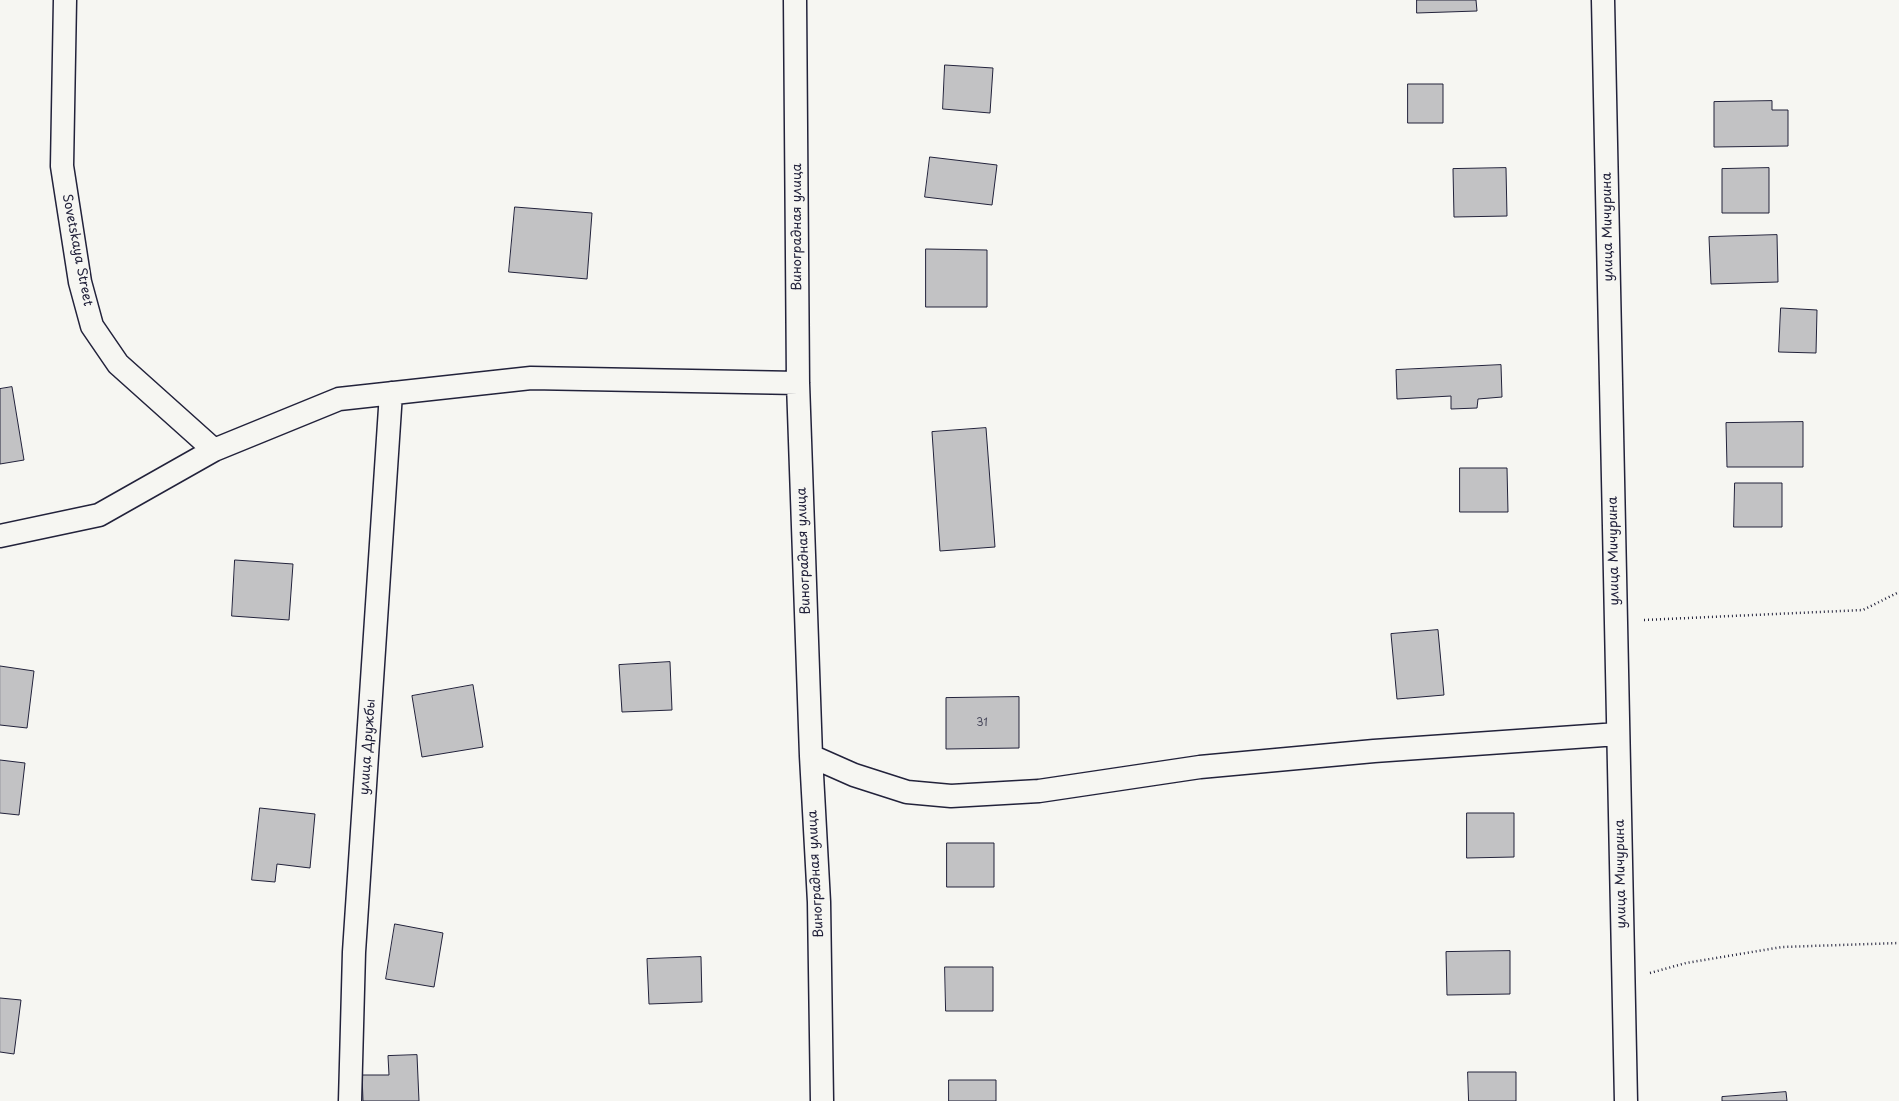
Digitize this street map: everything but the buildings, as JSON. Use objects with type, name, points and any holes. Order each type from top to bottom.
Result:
[{"type":"street","name":"Sovetskaya Street","points":[[65,0],[62,166],[80,282],[92,326],[118,364],[214,450]]},
{"type":"street","name":"Виноградная улица","points":[[795,0],[798,383],[811,756],[819,902],[822,1101]]},
{"type":"street","name":"улица Мичурина","points":[[1603,0],[1626,1101]]},
{"type":"street","points":[[0,536],[100,515],[214,450],[339,399],[531,378],[798,383]]},
{"type":"street","name":"улица Дружбы","points":[[350,1101],[354,952],[391,393]]},
{"type":"street","points":[[811,756],[854,775],[907,792],[951,796],[1039,791],[1216,765],[1374,751],[1618,734]]},
{"type":"path","points":[[1615,622],[1863,610],[1899,592]]},
{"type":"path","points":[[1623,981],[1686,963],[1782,947],[1899,943]]}]
